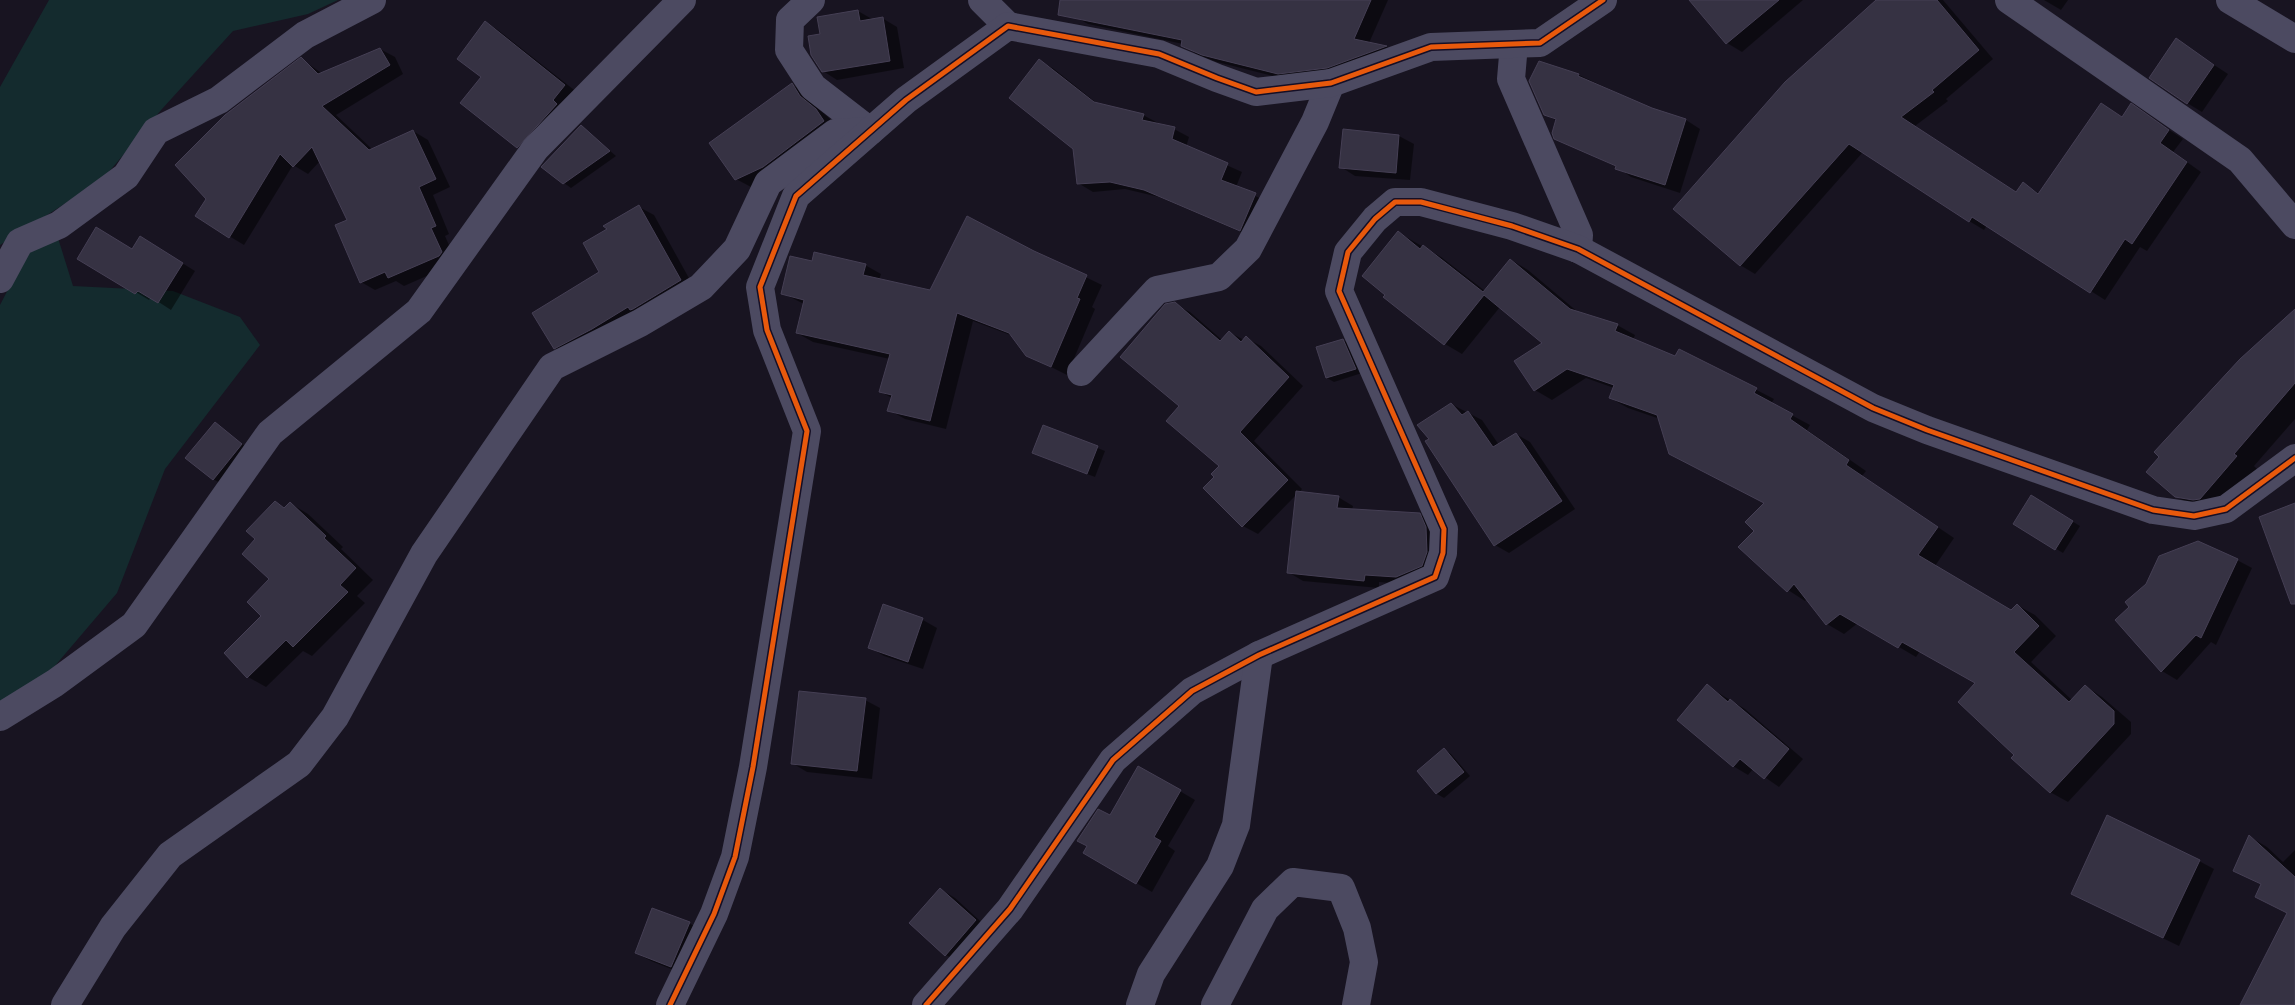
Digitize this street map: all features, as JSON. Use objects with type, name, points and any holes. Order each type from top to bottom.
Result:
[{"type":"street","points":[[0,279],[20,242],[59,225],[126,176],[156,131],[219,100],[306,35],[372,0]]},
{"type":"street","points":[[0,717],[55,683],[134,625],[270,433],[419,311],[535,149],[682,0]]},
{"type":"street","points":[[811,0],[790,20],[789,50],[813,87],[870,131]]},
{"type":"street","points":[[982,0],[1008,26],[1159,54],[1256,92],[1331,83],[1431,47],[1540,42],[1603,0]]},
{"type":"street","points":[[2009,0],[2240,160],[2295,225]]},
{"type":"street","points":[[2230,0],[2295,39]]},
{"type":"street","points":[[670,1005],[714,914],[735,857],[755,758],[806,431],[767,330],[760,287],[796,196],[906,100],[1008,26]]},
{"type":"street","points":[[1514,44],[1511,79],[1579,235],[1578,249]]},
{"type":"street","points":[[1081,372],[1157,290],[1219,277],[1248,249],[1315,122],[1331,83]]},
{"type":"street","points":[[65,1005],[113,927],[170,855],[299,764],[335,717],[424,554],[552,367],[640,322],[700,287],[737,249],[768,183],[835,133],[870,131]]},
{"type":"street","points":[[926,1005],[1010,909],[1113,760],[1192,691],[1259,655],[1435,577],[1444,553],[1444,529],[1339,291],[1348,252],[1375,219],[1395,202],[1421,202],[1512,226],[1578,249],[1873,408],[1926,430],[2153,510],[2194,516],[2226,509],[2295,458]]},
{"type":"street","points":[[1140,1005],[1151,974],[1220,866],[1236,825],[1259,655]]},
{"type":"street","points":[[1215,1005],[1265,909],[1293,882],[1341,888],[1357,928],[1364,962],[1356,1005]]},
{"type":"green space","points":[[49,0],[338,0],[308,14],[233,31],[162,109],[102,180],[0,245],[0,87]]},
{"type":"green space","points":[[58,238],[73,286],[173,291],[240,317],[260,345],[165,469],[117,593],[48,674],[0,702],[0,305],[28,251]]},
{"type":"building","points":[[1060,0],[1371,0],[1354,39],[1387,46],[1327,68],[1278,74],[1202,55],[1181,46],[1182,40],[1058,15]]},
{"type":"building","points":[[1689,0],[1779,0],[1726,44]]},
{"type":"building","points":[[1876,0],[1937,0],[1979,50],[1932,90],[1934,92],[1901,117],[2016,192],[2023,182],[2038,194],[2101,103],[2122,117],[2131,103],[2169,130],[2160,143],[2187,162],[2132,244],[2125,239],[2090,293],[1972,217],[1969,222],[1849,144],[1740,266],[1673,209],[1785,82]]},
{"type":"building","points":[[858,10],[860,21],[883,17],[890,61],[822,72],[811,55],[808,36],[820,34],[817,17]]},
{"type":"building","points":[[485,21],[565,85],[553,100],[557,104],[517,148],[460,103],[481,77],[457,59]]},
{"type":"building","points":[[2176,38],[2214,65],[2187,104],[2149,78]]},
{"type":"building","points":[[380,48],[390,65],[322,106],[369,150],[413,130],[436,179],[419,187],[436,226],[431,228],[442,252],[439,256],[388,278],[385,272],[360,283],[335,225],[347,220],[312,147],[293,167],[280,154],[229,238],[195,216],[206,199],[175,165],[225,115],[301,57],[318,74]]},
{"type":"building","points":[[1039,59],[1094,102],[1144,114],[1142,120],[1175,127],[1172,139],[1228,163],[1221,180],[1256,193],[1240,231],[1144,190],[1110,182],[1077,184],[1073,149],[1009,98]]},
{"type":"building","points":[[1539,61],[1579,74],[1578,76],[1652,108],[1686,119],[1665,185],[1615,169],[1616,166],[1554,139],[1552,133],[1556,119],[1544,115],[1529,81]]},
{"type":"building","points":[[792,83],[800,96],[816,109],[824,121],[763,167],[735,180],[709,143]]},
{"type":"building","points":[[581,125],[610,151],[563,184],[541,167]]},
{"type":"building","points":[[1343,129],[1399,135],[1396,173],[1339,168]]},
{"type":"building","points":[[639,205],[681,280],[633,309],[630,310],[628,307],[554,349],[532,313],[599,272],[583,243],[607,229],[603,226]]},
{"type":"building","points":[[967,216],[1034,251],[1087,275],[1077,298],[1080,299],[1051,367],[1026,356],[1009,333],[957,313],[930,421],[887,411],[892,395],[879,392],[890,354],[796,333],[804,300],[781,294],[790,256],[812,261],[814,252],[866,264],[863,275],[930,290]]},
{"type":"building","points":[[96,227],[132,249],[140,236],[183,263],[158,303],[138,291],[135,294],[77,259]]},
{"type":"building","points":[[1398,231],[1420,249],[1423,245],[1483,292],[1510,259],[1570,309],[1618,324],[1615,331],[1675,356],[1679,349],[1757,388],[1754,393],[1793,414],[1790,419],[1849,460],[1846,465],[1938,527],[1918,555],[2011,610],[2017,604],[2039,626],[2014,652],[2069,702],[2085,685],[2114,711],[2114,724],[2050,793],[2011,758],[2014,755],[1958,702],[1975,683],[1902,642],[1898,648],[1840,614],[1826,625],[1794,584],[1787,592],[1738,547],[1754,531],[1745,522],[1764,503],[1669,454],[1657,415],[1609,398],[1614,385],[1567,369],[1534,391],[1514,361],[1542,343],[1484,295],[1444,345],[1383,297],[1385,295],[1362,276]]},
{"type":"building","points":[[1175,302],[1220,341],[1229,331],[1241,342],[1246,336],[1289,377],[1240,432],[1288,480],[1242,527],[1203,488],[1214,477],[1211,474],[1219,466],[1166,421],[1179,406],[1120,357],[1165,304]]},
{"type":"building","points":[[2295,309],[2295,383],[2234,454],[2237,456],[2200,499],[2193,500],[2175,497],[2146,472],[2159,457],[2154,452],[2240,359]]},
{"type":"building","points":[[1343,339],[1356,369],[1326,378],[1316,347]]},
{"type":"building","points":[[1451,403],[1462,415],[1468,411],[1493,447],[1516,433],[1562,501],[1494,546],[1425,441],[1429,439],[1417,425]]},
{"type":"building","points":[[215,422],[242,444],[213,480],[185,458]]},
{"type":"building","points":[[1043,425],[1098,446],[1087,474],[1032,453]]},
{"type":"building","points":[[1296,491],[1339,496],[1337,508],[1420,513],[1426,527],[1427,552],[1422,566],[1396,577],[1365,575],[1364,581],[1287,573]]},
{"type":"building","points":[[2031,495],[2073,521],[2055,550],[2013,524]]},
{"type":"building","points":[[275,501],[284,508],[290,502],[356,568],[340,585],[348,592],[293,647],[286,640],[247,678],[224,653],[261,616],[247,602],[269,579],[242,554],[255,539],[246,531]]},
{"type":"building","points":[[2295,503],[2295,604],[2291,604],[2259,517]]},
{"type":"building","points":[[2198,541],[2238,559],[2201,638],[2196,635],[2161,672],[2115,620],[2129,607],[2125,602],[2146,584],[2159,556]]},
{"type":"building","points":[[883,604],[923,618],[908,662],[868,648]]},
{"type":"building","points":[[1707,684],[1728,702],[1730,699],[1789,749],[1764,779],[1740,759],[1733,767],[1677,720]]},
{"type":"building","points":[[799,691],[866,698],[857,771],[791,764]]},
{"type":"building","points":[[1444,748],[1464,772],[1436,794],[1417,771]]},
{"type":"building","points":[[1138,766],[1181,790],[1154,837],[1161,841],[1136,884],[1083,853],[1087,846],[1077,841],[1098,809],[1110,815]]},
{"type":"building","points":[[2107,815],[2200,860],[2163,938],[2071,894]]},
{"type":"building","points":[[2249,835],[2295,877],[2295,1005],[2240,1005],[2287,913],[2255,897],[2261,884],[2233,871]]},
{"type":"building","points":[[940,888],[976,920],[945,956],[909,923]]},
{"type":"building","points":[[652,908],[690,922],[671,967],[635,953]]},
{"type":"cycle path","points":[[670,1005],[714,914],[735,857],[753,767],[807,431],[767,330],[760,287],[796,196],[906,100],[1008,26],[1159,54],[1256,92],[1331,83],[1431,47],[1540,43],[1603,0]]},
{"type":"cycle path","points":[[926,1005],[1010,909],[1113,760],[1192,691],[1259,655],[1435,577],[1443,553],[1444,529],[1339,291],[1348,252],[1375,219],[1395,202],[1421,202],[1512,226],[1578,249],[1873,408],[1927,430],[2153,510],[2194,516],[2226,509],[2295,458]]}]
